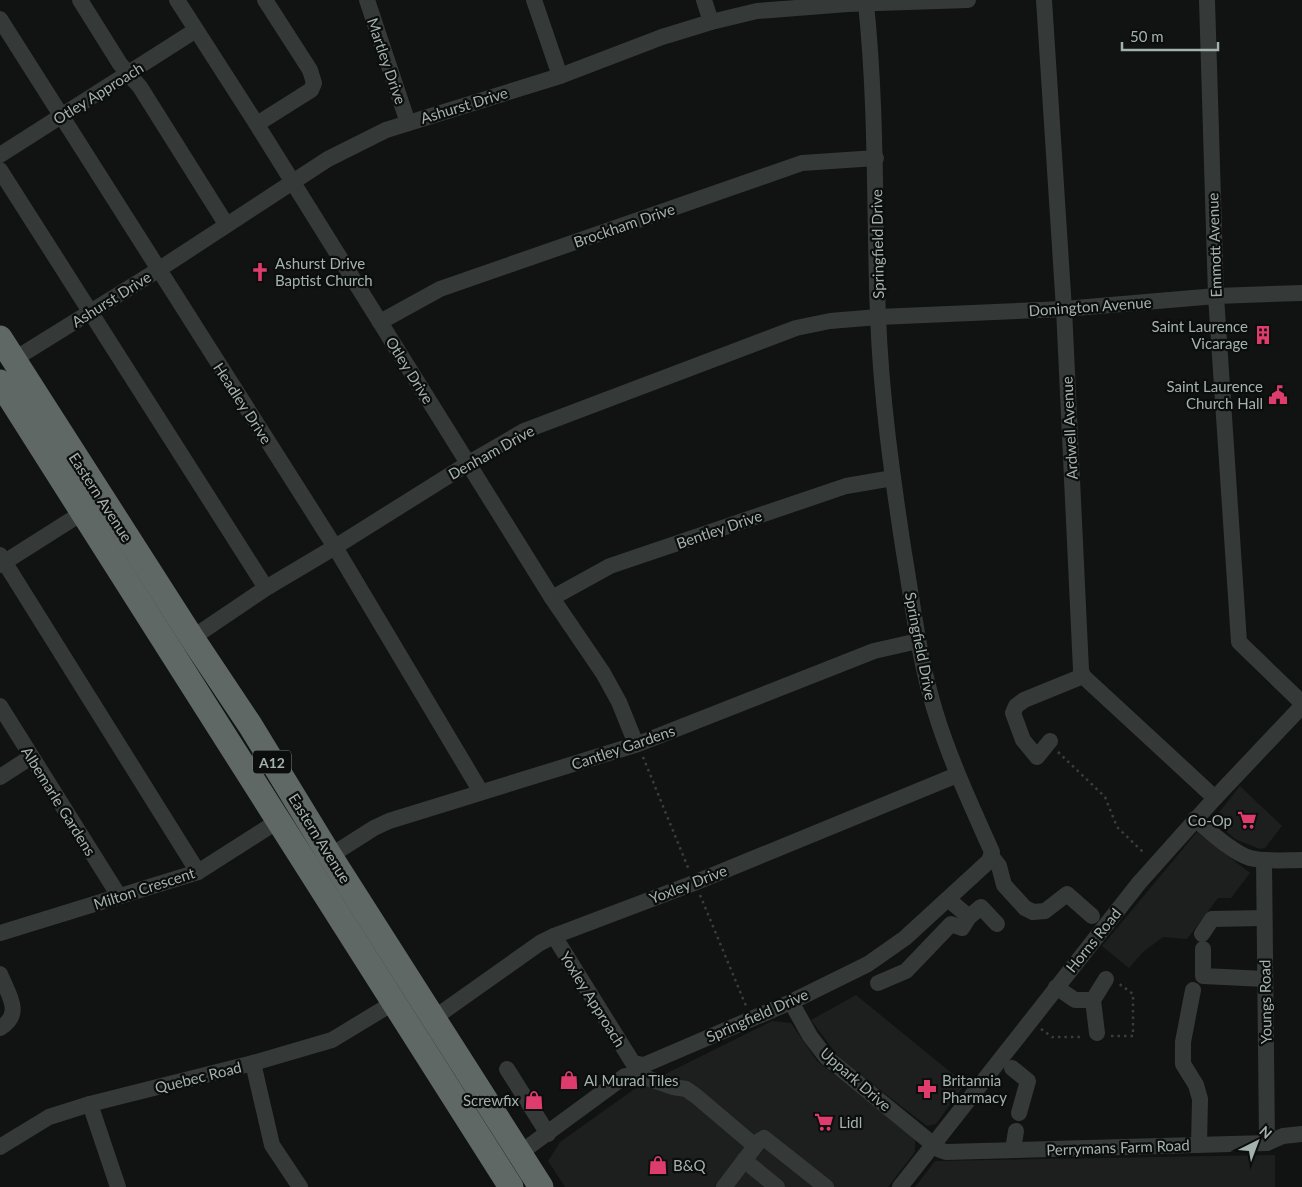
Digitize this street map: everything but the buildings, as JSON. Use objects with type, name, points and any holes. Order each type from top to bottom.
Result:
[{"type":"highway","name":"Eastern Avenue","points":[[0,338],[192,638],[250,725],[330,856],[541,1187]]},
{"type":"highway","name":"Eastern Avenue","points":[[0,382],[511,1187]]},
{"type":"street","points":[[80,0],[120,64],[140,87],[226,224]]},
{"type":"street","name":"Otley Drive","points":[[177,0],[293,182],[552,598],[603,673],[619,702],[636,744]]},
{"type":"street","points":[[256,124],[311,90],[314,83],[310,70],[265,0]]},
{"type":"street","name":"Martley Drive","points":[[366,0],[408,122]]},
{"type":"street","points":[[534,0],[560,76]]},
{"type":"street","points":[[704,0],[711,22]]},
{"type":"street","name":"Ashurst Drive","points":[[13,360],[158,270],[328,158],[386,130],[560,76],[662,37],[756,11],[848,2],[866,4],[968,0]]},
{"type":"street","name":"Ardwell Avenue","points":[[1044,0],[1064,309],[1081,670],[1083,676]]},
{"type":"street","name":"Emmott Avenue","points":[[1207,0],[1216,296],[1239,642],[1302,702]]},
{"type":"street","name":"Springfield Drive","points":[[520,1153],[548,1134],[629,1070],[791,1002],[868,964],[905,938],[989,862],[992,857],[992,852],[957,775],[935,710],[918,641],[893,478],[878,317],[876,158],[872,60],[866,4]]},
{"type":"street","name":"Headley Drive","points":[[0,18],[335,548],[480,792]]},
{"type":"street","name":"Otley Approach","points":[[0,155],[196,30]]},
{"type":"street","name":"Brockham Drive","points":[[380,322],[440,289],[802,163],[876,158]]},
{"type":"street","points":[[0,170],[266,588]]},
{"type":"street","name":"Donington Avenue","points":[[878,317],[1064,309],[1216,296],[1302,293]]},
{"type":"street","name":"Denham Drive","points":[[192,638],[266,588],[335,548],[469,463],[524,431],[796,328],[830,321],[878,317]]},
{"type":"street","name":"Bentley Drive","points":[[552,598],[610,566],[846,486],[893,478]]},
{"type":"street","points":[[82,513],[56,530],[1,560],[198,872]]},
{"type":"street","name":"Cantley Gardens","points":[[330,856],[374,828],[389,821],[636,744],[874,651],[918,641]]},
{"type":"street","points":[[1047,744],[1037,757],[1023,740],[1013,713],[1016,706],[1024,700],[1083,676],[1215,798]]},
{"type":"street","name":"Albemarle Gardens","points":[[0,706],[119,896]]},
{"type":"street","name":"Horns Road","points":[[900,1187],[1155,864],[1302,706]]},
{"type":"street","points":[[0,777],[31,757]]},
{"type":"street","name":"Yoxley Drive","points":[[434,1018],[540,943],[554,936],[694,883],[957,775]]},
{"type":"street","points":[[1195,819],[1219,839],[1248,858],[1302,860]]},
{"type":"street","name":"Milton Crescent","points":[[0,933],[198,872],[278,821]]},
{"type":"street","points":[[992,857],[999,866],[1004,885],[1025,908],[1033,912],[1046,911],[1066,894],[1092,916]]},
{"type":"street","name":"Youngs Road","points":[[1264,860],[1267,1143]]},
{"type":"street","points":[[948,899],[968,917]]},
{"type":"street","points":[[878,984],[906,971],[951,924],[962,928],[968,917],[981,907],[997,924]]},
{"type":"street","points":[[1264,918],[1212,919],[1202,941],[1203,976],[1265,979]]},
{"type":"street","name":"Yoxley Approach","points":[[554,936],[629,1070]]},
{"type":"street","points":[[0,974],[13,1006],[13,1016],[9,1023],[0,1028]]},
{"type":"street","points":[[1097,1033],[1092,1000],[1106,980]]},
{"type":"street","points":[[1056,987],[1074,1000],[1092,1000]]},
{"type":"street","points":[[1193,990],[1183,1042],[1183,1064],[1196,1085],[1200,1099],[1199,1145]]},
{"type":"street","name":"Uppark Drive","points":[[791,1002],[816,1046],[934,1145]]},
{"type":"street","name":"Quebec Road","points":[[0,1147],[50,1117],[90,1104],[253,1063],[338,1038],[393,1003]]},
{"type":"street","points":[[253,1063],[272,1145],[300,1187]]},
{"type":"street","points":[[1012,1068],[1028,1081],[1019,1113]]},
{"type":"street","points":[[507,1069],[548,1134]]},
{"type":"street","points":[[629,1070],[673,1087],[686,1089],[755,1146]]},
{"type":"street","points":[[90,1104],[118,1187]]},
{"type":"street","points":[[1013,1150],[1016,1131]]},
{"type":"street","name":"Perrymans Farm Road","points":[[934,1145],[946,1152],[1267,1143],[1283,1136],[1302,1134]]},
{"type":"street","points":[[724,1187],[759,1141],[764,1138],[826,1187]]},
{"type":"street","points":[[744,1160],[778,1187]]},
{"type":"path","points":[[1047,744],[1054,747],[1105,797],[1117,827],[1155,864]]},
{"type":"shaded area","points":[[1240,786],[1282,826],[1265,848],[1260,849],[1235,839],[1213,820]]},
{"type":"shaded area","points":[[1197,832],[1250,873],[1231,898],[1218,898],[1187,939],[1163,937],[1143,952],[1129,968],[1102,946]]},
{"type":"shaded area","points":[[856,995],[965,1084],[936,1124],[927,1126],[840,1059],[811,1020]]},
{"type":"shaded area","points":[[772,1021],[791,1023],[817,1061],[915,1139],[915,1152],[888,1187],[565,1187],[548,1161],[560,1142],[633,1090]]},
{"type":"shaded area","points":[[1275,1155],[1275,1187],[915,1187],[935,1161]]},
{"type":"place","name":"Ashurst Drive Baptist Church","points":[[260,272]]},
{"type":"place","name":"Saint Laurence Vicarage","points":[[1263,335]]},
{"type":"place","name":"Saint Laurence Church Hall","points":[[1278,395]]},
{"type":"place","name":"Co-Op","points":[[1247,820]]},
{"type":"place","name":"Al Murad Tiles","points":[[569,1080]]},
{"type":"place","name":"Britannia Pharmacy","points":[[927,1089]]},
{"type":"place","name":"Screwfix","points":[[534,1100]]},
{"type":"place","name":"Lidl","points":[[824,1122]]},
{"type":"place","name":"B&Q","points":[[658,1165]]}]
